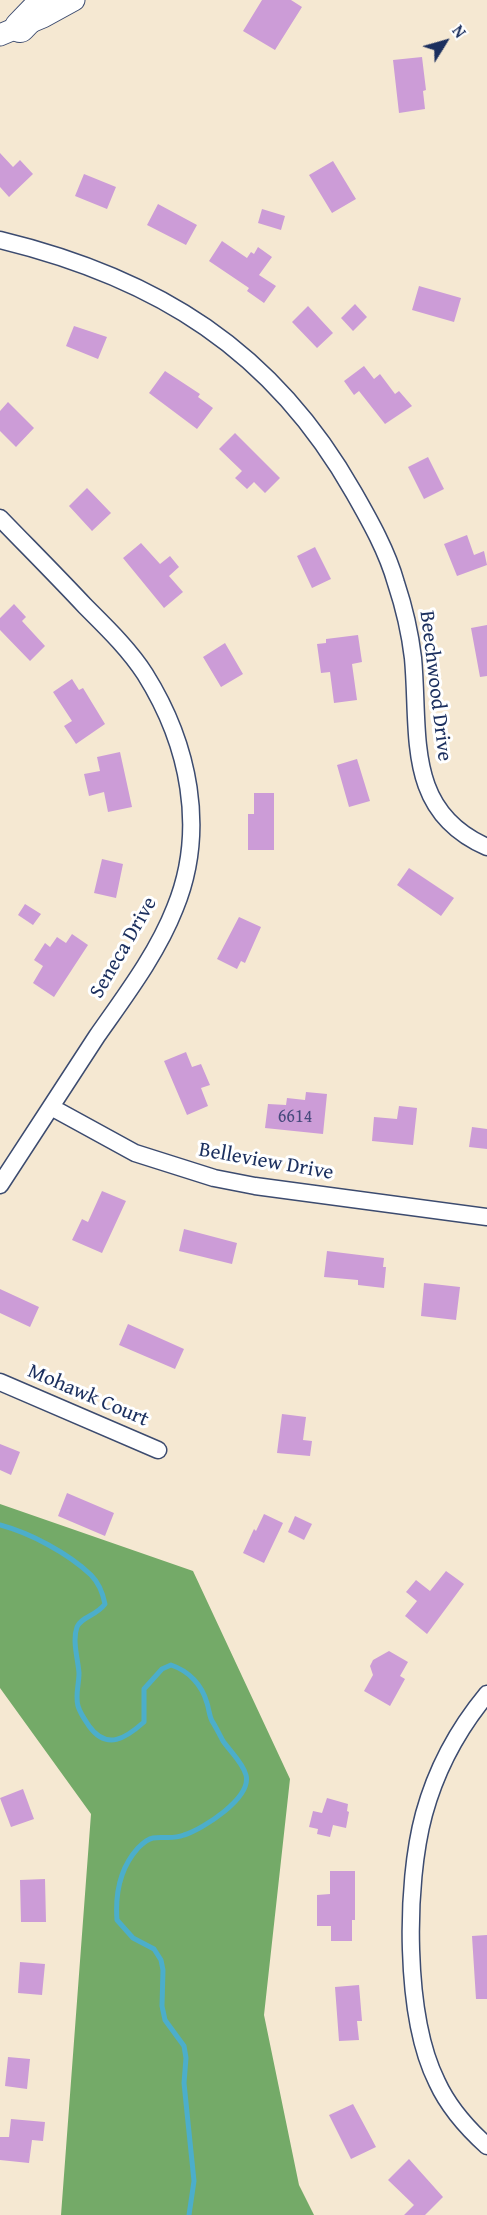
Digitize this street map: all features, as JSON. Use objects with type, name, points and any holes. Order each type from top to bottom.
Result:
[{"type":"highway","points":[[10,31],[46,0]]},
{"type":"street","points":[[10,31],[74,0]]},
{"type":"street","name":"Beechwood Drive","points":[[0,240],[124,280],[199,321],[268,379],[300,413],[343,473],[383,548],[396,581],[412,656],[420,760],[426,786],[444,817],[457,831],[487,847]]},
{"type":"street","name":"Seneca Drive","points":[[0,518],[102,623],[144,674],[175,731],[192,799],[185,876],[176,908],[157,946],[0,1185]]},
{"type":"street","name":"Belleview Drive","points":[[51,1107],[135,1153],[214,1178],[255,1186],[487,1217]]},
{"type":"street","name":"Mohawk Court","points":[[0,1382],[158,1450]]},
{"type":"street","points":[[487,1694],[472,1712],[451,1747],[424,1813],[416,1848],[411,1940],[418,2020],[436,2082],[453,2110],[487,2146]]},
{"type":"green space","points":[[0,1504],[193,1571],[290,1779],[264,2015],[299,2185],[314,2215],[61,2215],[91,1814],[0,1688]]},
{"type":"building","points":[[262,0],[291,0],[302,7],[275,50],[243,31]]},
{"type":"building","points":[[422,57],[426,90],[423,91],[425,109],[399,113],[393,60]]},
{"type":"building","points":[[0,153],[13,167],[20,160],[33,174],[9,197],[0,187]]},
{"type":"building","points":[[333,161],[356,199],[332,213],[309,175]]},
{"type":"building","points":[[84,174],[116,187],[107,209],[75,196]]},
{"type":"building","points":[[158,204],[197,225],[186,245],[147,225]]},
{"type":"building","points":[[262,209],[285,216],[281,230],[258,223]]},
{"type":"building","points":[[222,241],[247,258],[251,252],[254,254],[258,247],[272,257],[259,275],[276,286],[264,303],[247,291],[249,288],[209,261]]},
{"type":"building","points":[[419,286],[461,298],[454,322],[412,310]]},
{"type":"building","points":[[355,304],[367,317],[353,331],[341,318]]},
{"type":"building","points":[[308,306],[333,333],[317,348],[292,322]]},
{"type":"building","points":[[74,326],[107,337],[98,359],[66,346]]},
{"type":"building","points":[[364,366],[374,379],[380,374],[395,394],[399,391],[412,406],[385,424],[359,391],[354,395],[344,381]]},
{"type":"building","points":[[165,371],[200,394],[198,397],[213,408],[197,429],[149,393]]},
{"type":"building","points":[[8,402],[34,428],[16,447],[0,431],[0,411]]},
{"type":"building","points":[[235,433],[280,478],[265,493],[254,482],[247,489],[235,478],[242,471],[219,449]]},
{"type":"building","points":[[428,457],[444,489],[424,499],[408,467]]},
{"type":"building","points":[[87,488],[111,513],[92,531],[69,506]]},
{"type":"building","points":[[467,535],[474,555],[484,551],[487,565],[457,576],[444,544]]},
{"type":"building","points":[[141,543],[160,564],[170,556],[179,567],[169,576],[183,592],[164,608],[123,558]]},
{"type":"building","points":[[315,547],[331,579],[312,588],[297,556]]},
{"type":"building","points":[[14,604],[26,617],[22,621],[45,646],[30,661],[0,630],[0,618]]},
{"type":"building","points":[[487,625],[487,676],[480,677],[471,628]]},
{"type":"building","points":[[358,635],[362,662],[352,664],[357,700],[334,703],[330,672],[321,673],[317,644],[326,643],[326,639]]},
{"type":"building","points":[[225,643],[243,674],[221,687],[203,657]]},
{"type":"building","points":[[72,679],[79,690],[83,688],[105,724],[76,744],[64,726],[72,721],[53,692]]},
{"type":"building","points":[[120,752],[132,807],[108,812],[104,792],[89,796],[84,774],[100,771],[97,757]]},
{"type":"building","points":[[357,759],[370,801],[349,807],[337,765]]},
{"type":"building","points":[[254,793],[274,793],[274,850],[248,850],[248,814],[254,814]]},
{"type":"building","points":[[102,859],[123,864],[116,898],[94,893]]},
{"type":"building","points":[[409,868],[454,898],[441,916],[397,885]]},
{"type":"building","points":[[25,904],[41,914],[33,925],[18,915]]},
{"type":"building","points":[[239,917],[261,927],[245,963],[241,961],[237,969],[217,959]]},
{"type":"building","points":[[72,934],[88,945],[54,997],[33,983],[43,966],[34,960],[45,943],[50,947],[57,937],[66,943]]},
{"type":"building","points":[[186,1052],[192,1067],[201,1064],[210,1085],[201,1088],[208,1106],[187,1115],[164,1061]]},
{"type":"building","points":[[306,1092],[327,1094],[323,1134],[265,1128],[268,1104],[286,1105],[287,1098],[305,1100]]},
{"type":"building","points":[[399,1106],[417,1108],[413,1145],[372,1141],[374,1117],[397,1119]]},
{"type":"building","points":[[472,1127],[487,1129],[487,1149],[469,1147]]},
{"type":"building","points":[[102,1191],[126,1201],[102,1253],[72,1240],[82,1219],[88,1222]]},
{"type":"building","points":[[184,1229],[237,1243],[232,1264],[179,1251]]},
{"type":"building","points":[[327,1251],[384,1258],[383,1267],[386,1267],[384,1288],[358,1285],[358,1280],[324,1277]]},
{"type":"building","points":[[424,1283],[460,1287],[456,1320],[421,1316]]},
{"type":"building","points":[[0,1289],[39,1307],[30,1327],[0,1313]]},
{"type":"building","points":[[128,1324],[184,1349],[175,1369],[119,1345]]},
{"type":"building","points":[[282,1414],[306,1417],[303,1440],[312,1441],[310,1456],[277,1453]]},
{"type":"building","points":[[0,1444],[20,1452],[11,1475],[0,1470]]},
{"type":"building","points":[[67,1493],[114,1513],[105,1536],[58,1516]]},
{"type":"building","points":[[264,1514],[283,1523],[264,1563],[243,1553]]},
{"type":"building","points":[[295,1516],[312,1524],[304,1540],[288,1532]]},
{"type":"building","points":[[446,1571],[464,1584],[427,1634],[405,1616],[417,1601],[406,1592],[416,1580],[430,1591]]},
{"type":"building","points":[[389,1651],[408,1662],[400,1676],[405,1679],[390,1706],[364,1691],[373,1675],[370,1666],[373,1660]]},
{"type":"building","points":[[23,1789],[34,1819],[11,1827],[0,1798]]},
{"type":"building","points":[[327,1798],[348,1804],[347,1811],[349,1812],[346,1828],[333,1825],[330,1837],[317,1834],[318,1829],[309,1827],[313,1811],[322,1813]]},
{"type":"building","points":[[330,1871],[355,1871],[355,1920],[352,1920],[352,1941],[331,1941],[331,1926],[317,1926],[317,1895],[330,1894]]},
{"type":"building","points":[[45,1879],[46,1922],[21,1922],[20,1880]]},
{"type":"building","points":[[487,1935],[487,1999],[476,1999],[472,1936]]},
{"type":"building","points":[[20,1962],[45,1964],[42,1995],[18,1993]]},
{"type":"building","points":[[359,1985],[362,2021],[357,2021],[359,2040],[339,2041],[335,1987]]},
{"type":"building","points":[[8,2057],[30,2059],[27,2089],[5,2086]]},
{"type":"building","points":[[353,2104],[376,2147],[351,2159],[329,2115]]},
{"type":"building","points":[[11,2119],[45,2122],[43,2141],[32,2140],[29,2163],[0,2160],[0,2137],[9,2137]]},
{"type":"building","points":[[409,2159],[443,2197],[425,2215],[404,2215],[414,2205],[388,2180]]},
{"type":"waterway","points":[[0,1525],[36,1539],[60,1552],[91,1575],[100,1589],[105,1604],[79,1624],[75,1638],[79,1673],[77,1702],[84,1719],[96,1734],[110,1740],[116,1739],[130,1733],[144,1722],[144,1689],[162,1669],[171,1665],[184,1671],[198,1685],[205,1696],[212,1721],[246,1775],[246,1784],[242,1793],[234,1803],[214,1819],[184,1835],[153,1838],[141,1845],[127,1864],[118,1891],[117,1920],[133,1938],[154,1949],[161,1960],[162,2006],[165,2020],[184,2046],[186,2058],[184,2083],[194,2181],[189,2215]]}]
